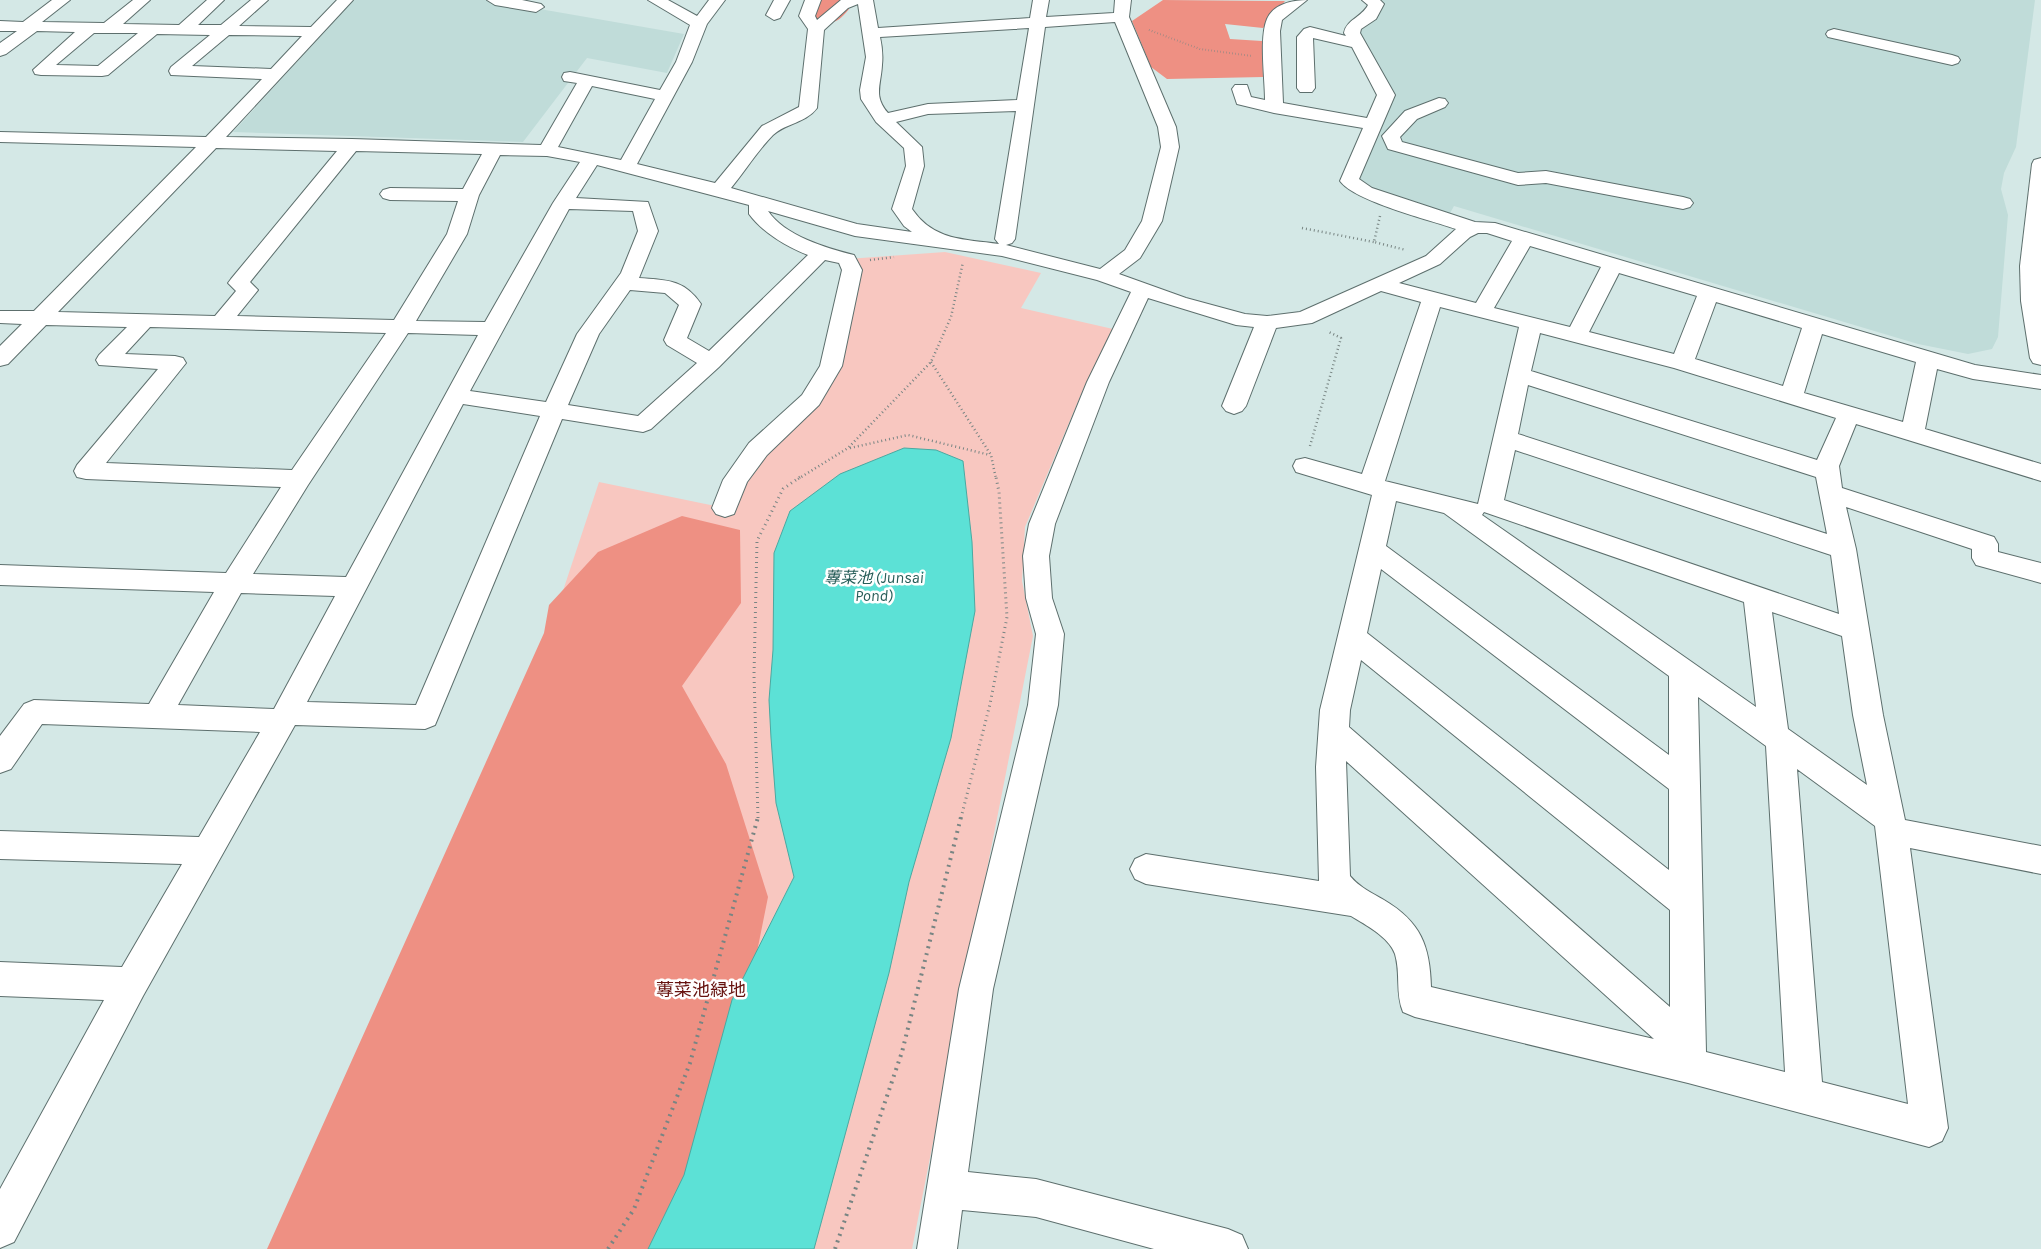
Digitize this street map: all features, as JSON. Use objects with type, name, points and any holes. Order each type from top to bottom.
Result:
[{"type":"street","points":[[0,51],[62,0]]},
{"type":"street","points":[[142,0],[41,70],[102,71],[153,29]]},
{"type":"street","points":[[184,29],[216,0]]},
{"type":"street","points":[[260,0],[177,71],[277,74]]},
{"type":"street","points":[[0,359],[277,74],[345,0]]},
{"type":"street","points":[[495,0],[536,7]]},
{"type":"street","points":[[656,0],[699,23]]},
{"type":"street","points":[[627,165],[684,62],[699,23],[717,0]]},
{"type":"street","points":[[774,14],[782,0]]},
{"type":"street","points":[[719,190],[768,130],[803,113],[808,108],[816,29],[807,16],[813,0]]},
{"type":"street","points":[[816,29],[843,5],[854,0]]},
{"type":"street","points":[[865,0],[872,33],[874,65],[869,84],[870,99],[885,119],[913,147],[915,166],[902,209],[911,222],[938,242]]},
{"type":"street","points":[[1005,239],[1041,0]]},
{"type":"street","points":[[1274,108],[1272,31],[1275,18],[1299,0]]},
{"type":"street","points":[[1370,0],[1376,4],[1370,16],[1353,28],[1352,33],[1386,95],[1350,181],[1365,192],[1471,227],[1488,227],[1973,372],[2041,382]]},
{"type":"street","points":[[872,33],[1124,15],[1167,127],[1170,147],[1152,221],[1133,254],[1104,276]]},
{"type":"street","points":[[0,26],[316,32]]},
{"type":"street","points":[[1306,88],[1305,36],[1310,32],[1358,44]]},
{"type":"street","points":[[1834,34],[1952,60]]},
{"type":"street","points":[[547,152],[579,78],[665,96]]},
{"type":"street","points":[[1241,89],[1243,100],[1274,108],[1373,124]]},
{"type":"street","points":[[1439,103],[1411,115],[1390,136],[1394,145],[1518,179],[1546,177],[1682,203]]},
{"type":"street","points":[[885,119],[928,109],[1025,104]]},
{"type":"street","points":[[0,137],[494,148],[592,158],[627,165],[719,190],[855,230],[1002,250],[1104,276],[1222,315],[1267,322],[1304,318],[1381,285],[1433,260],[1449,248],[1462,231],[1471,227]]},
{"type":"street","points":[[221,322],[248,290],[238,283],[352,144]]},
{"type":"street","points":[[157,716],[233,583],[299,479],[401,327],[457,234],[469,195],[494,148]]},
{"type":"street","points":[[5,1211],[131,984],[284,717],[492,329],[563,203],[592,158]]},
{"type":"street","points":[[2041,164],[2032,301],[2041,358]]},
{"type":"street","points":[[390,194],[469,195]]},
{"type":"street","points":[[725,508],[734,480],[752,456],[811,400],[831,366],[852,270],[847,259],[820,254],[795,242],[759,214],[758,202]]},
{"type":"street","points":[[0,760],[34,712],[157,716],[425,717],[553,412],[588,334],[631,274],[648,232],[641,206],[563,203]]},
{"type":"street","points":[[1482,311],[1524,238]]},
{"type":"street","points":[[456,396],[643,424],[711,362],[820,254]]},
{"type":"street","points":[[1577,335],[1613,264]]},
{"type":"street","points":[[624,284],[671,287],[690,304],[676,340],[711,362]]},
{"type":"street","points":[[1381,285],[1682,363],[1791,398],[2041,473]]},
{"type":"street","points":[[938,1249],[976,989],[1043,705],[1050,634],[1039,598],[1036,556],[1042,524],[1098,382],[1136,300],[1143,290]]},
{"type":"street","points":[[1682,363],[1709,293]]},
{"type":"street","points":[[1432,299],[1379,488],[1372,549],[1336,710],[1331,767],[1334,878],[1338,888],[1380,914],[1396,928],[1410,950],[1415,1000],[1688,1056],[1805,1094],[1929,1128],[1891,824],[1879,776],[1843,549],[1829,482],[1828,466],[1849,414]]},
{"type":"street","points":[[0,316],[492,329]]},
{"type":"street","points":[[145,320],[107,360],[175,363],[86,471],[299,479]]},
{"type":"street","points":[[1234,406],[1267,322]]},
{"type":"street","points":[[1304,466],[1379,488],[1480,513],[1492,506],[1531,323]]},
{"type":"street","points":[[1791,398],[1814,325]]},
{"type":"street","points":[[1912,433],[1928,359]]},
{"type":"street","points":[[1520,375],[1829,482],[1985,544],[1985,558],[2041,573]]},
{"type":"street","points":[[1506,438],[1843,549]]},
{"type":"street","points":[[1492,506],[1855,630]]},
{"type":"street","points":[[1454,507],[1777,738],[1891,824],[2041,860]]},
{"type":"street","points":[[1372,549],[1684,784]]},
{"type":"street","points":[[0,575],[353,587]]},
{"type":"street","points":[[1757,598],[1777,738],[1805,1094]]},
{"type":"street","points":[[1352,637],[1686,903]]},
{"type":"street","points":[[1682,670],[1688,1056]]},
{"type":"street","points":[[1334,732],[1688,1056]]},
{"type":"street","points":[[0,845],[207,851]]},
{"type":"street","points":[[1146,869],[1358,902]]},
{"type":"street","points":[[0,979],[131,984]]},
{"type":"street","points":[[946,1189],[1036,1198],[1228,1249]]},
{"type":"path","points":[[1124,15],[1149,30],[1200,49],[1224,54],[1272,58]]},
{"type":"path","points":[[1374,242],[1385,199]]},
{"type":"path","points":[[1302,228],[1374,242],[1422,255],[1433,260]]},
{"type":"path","points":[[848,448],[931,362],[951,317],[967,245]]},
{"type":"path","points":[[1304,318],[1341,338],[1304,466]]},
{"type":"path","points":[[835,1249],[902,1052],[990,704],[1007,617],[999,492],[990,455],[931,362]]},
{"type":"path","points":[[608,1249],[634,1209],[690,1063],[758,817],[754,675],[757,541],[783,489],[827,459],[848,448],[908,435],[990,455]]},
{"type":"shaded area","points":[[354,0],[487,0],[684,34],[667,73],[587,58],[523,142],[233,132]]},
{"type":"shaded area","points":[[1375,0],[2035,0],[2016,147],[2004,173],[2001,189],[2008,215],[1998,337],[1992,349],[1968,354],[1918,344],[1454,206],[1449,215],[1362,185],[1358,177],[1392,95],[1358,34]]},
{"type":"green space","points":[[818,0],[846,0],[849,9],[841,18],[834,22],[815,20]]},
{"type":"green space","points":[[1163,0],[1285,1],[1263,28],[1225,24],[1230,39],[1262,41],[1263,77],[1167,79],[1151,67],[1132,21]]},
{"type":"green space","name":"蓴菜池緑地","points":[[945,252],[1041,273],[1021,308],[1113,329],[1085,385],[1025,527],[1022,581],[1033,636],[912,1249],[297,1249],[396,1095],[599,482],[725,508],[735,480],[811,400],[852,270],[847,259]]},
{"type":"green space","points":[[682,516],[740,530],[741,603],[682,686],[726,764],[768,897],[722,1127],[687,1249],[267,1249],[544,633],[549,605],[598,552]]},
{"type":"water","name":"蓴菜池 (Junsai Pond)","points":[[904,448],[936,450],[963,461],[972,542],[975,611],[951,738],[909,882],[889,973],[814,1249],[648,1249],[684,1175],[732,1000],[794,877],[776,803],[771,738],[769,700],[773,650],[774,553],[790,511],[840,474]]}]
